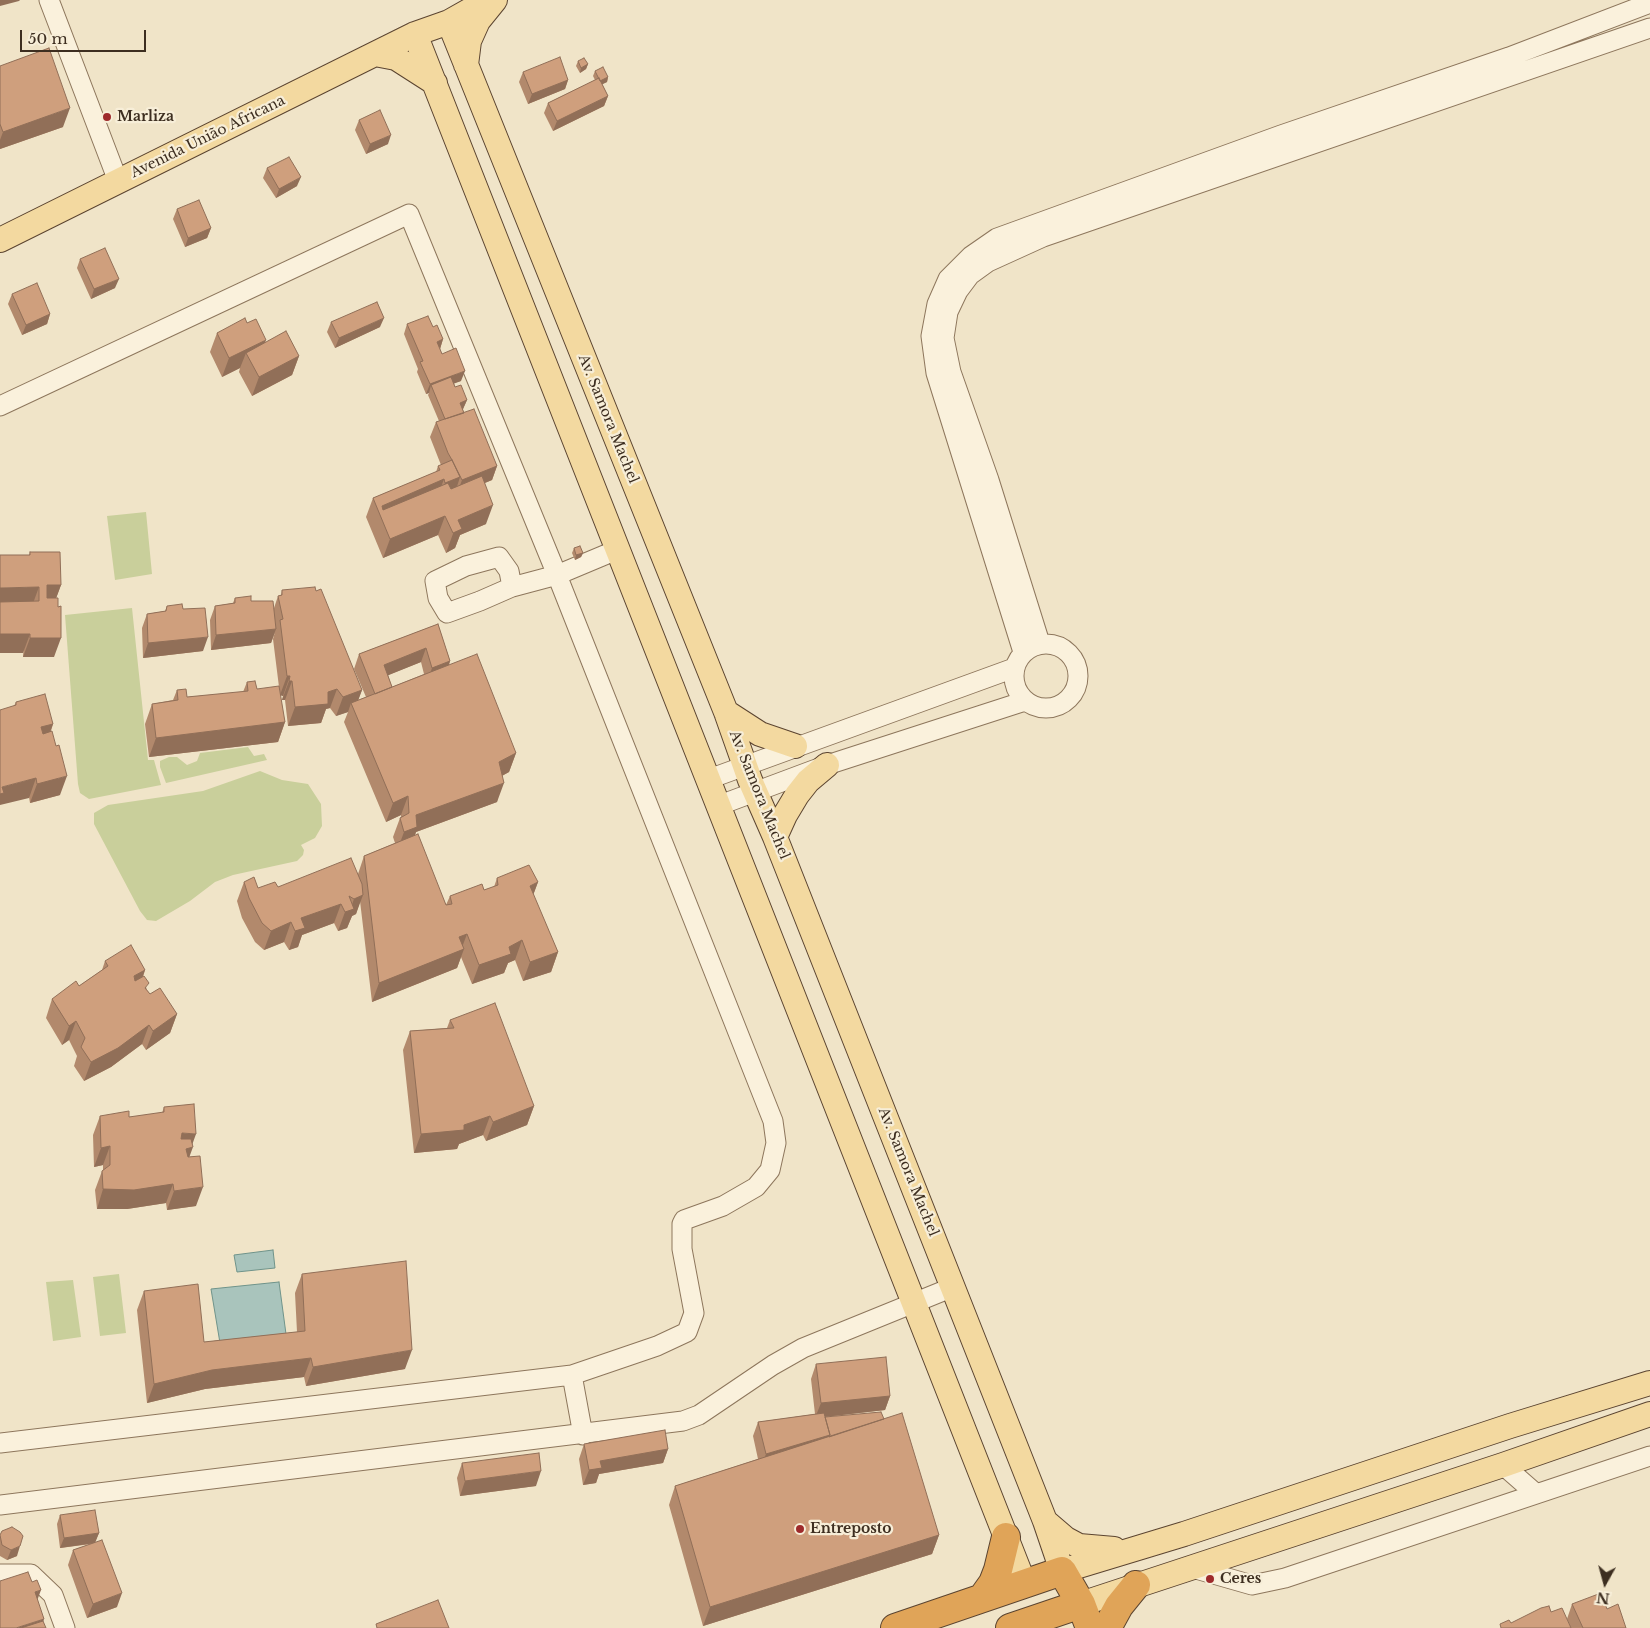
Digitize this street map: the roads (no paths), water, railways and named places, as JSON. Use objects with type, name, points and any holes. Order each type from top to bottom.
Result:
[{"type":"highway","points":[[983,1597],[998,1570],[1006,1537]]},
{"type":"highway","points":[[895,1628],[1062,1571],[1086,1616],[1010,1628]]},
{"type":"highway","points":[[1024,1583],[1043,1623]]},
{"type":"highway","points":[[1107,1628],[1119,1606],[1136,1584]]},
{"type":"main road","name":"Avenida União Africana","points":[[0,240],[416,34],[449,22],[488,0]]},
{"type":"main road","points":[[466,66],[469,41],[478,21],[495,0]]},
{"type":"main road","name":"Av. Samora Machel","points":[[449,22],[726,712],[745,767],[775,837],[1045,1520],[1062,1571]]},
{"type":"main road","points":[[416,34],[1024,1583]]},
{"type":"main road","points":[[375,54],[396,58],[435,82]]},
{"type":"main road","points":[[726,712],[760,734],[796,746]]},
{"type":"main road","points":[[775,837],[785,814],[797,795],[808,780],[827,766]]},
{"type":"main road","points":[[1062,1571],[1184,1534],[1510,1426],[1650,1383]]},
{"type":"main road","points":[[1086,1616],[1136,1584],[1503,1465],[1650,1414]]},
{"type":"main road","points":[[1045,1520],[1066,1539],[1079,1546],[1098,1549],[1133,1548]]},
{"type":"street","points":[[50,0],[118,181]]},
{"type":"street","points":[[1026,654],[936,373],[931,336],[937,304],[948,278],[971,256],[997,238],[1281,135],[1509,57],[1650,3]]},
{"type":"street","points":[[709,779],[745,767],[1026,654],[1058,646],[1073,657],[1079,674],[1074,692],[1061,705],[1042,708],[1025,701],[1015,686],[1026,654],[989,480],[951,372],[944,338],[948,312],[958,291],[970,275],[988,262],[1043,237],[1650,28]]},
{"type":"street","points":[[0,406],[409,214],[557,575],[772,1121],[776,1143],[770,1170],[756,1187],[722,1206],[684,1220],[682,1224],[682,1249],[694,1313],[687,1332],[657,1346],[572,1375],[0,1443]]},
{"type":"street","points":[[512,587],[557,575],[619,549]]},
{"type":"street","points":[[720,806],[827,766],[1025,701]]},
{"type":"street","points":[[0,1499],[583,1435],[683,1421],[699,1415],[773,1365],[803,1348],[953,1287]]},
{"type":"street","points":[[572,1375],[583,1435]]},
{"type":"street","points":[[1189,1567],[1252,1585],[1285,1578],[1650,1456]]},
{"type":"street","points":[[1503,1465],[1536,1493]]},
{"type":"street","points":[[0,1574],[30,1574],[53,1595],[65,1628]]},
{"type":"water","points":[[273,1250],[275,1268],[237,1272],[234,1255]]},
{"type":"water","points":[[279,1282],[286,1334],[220,1343],[211,1289]]},
{"type":"place","name":"Marliza","points":[[107,117]]},
{"type":"place","name":"Entreposto","points":[[800,1529]]},
{"type":"place","name":"Ceres","points":[[1210,1579]]}]
